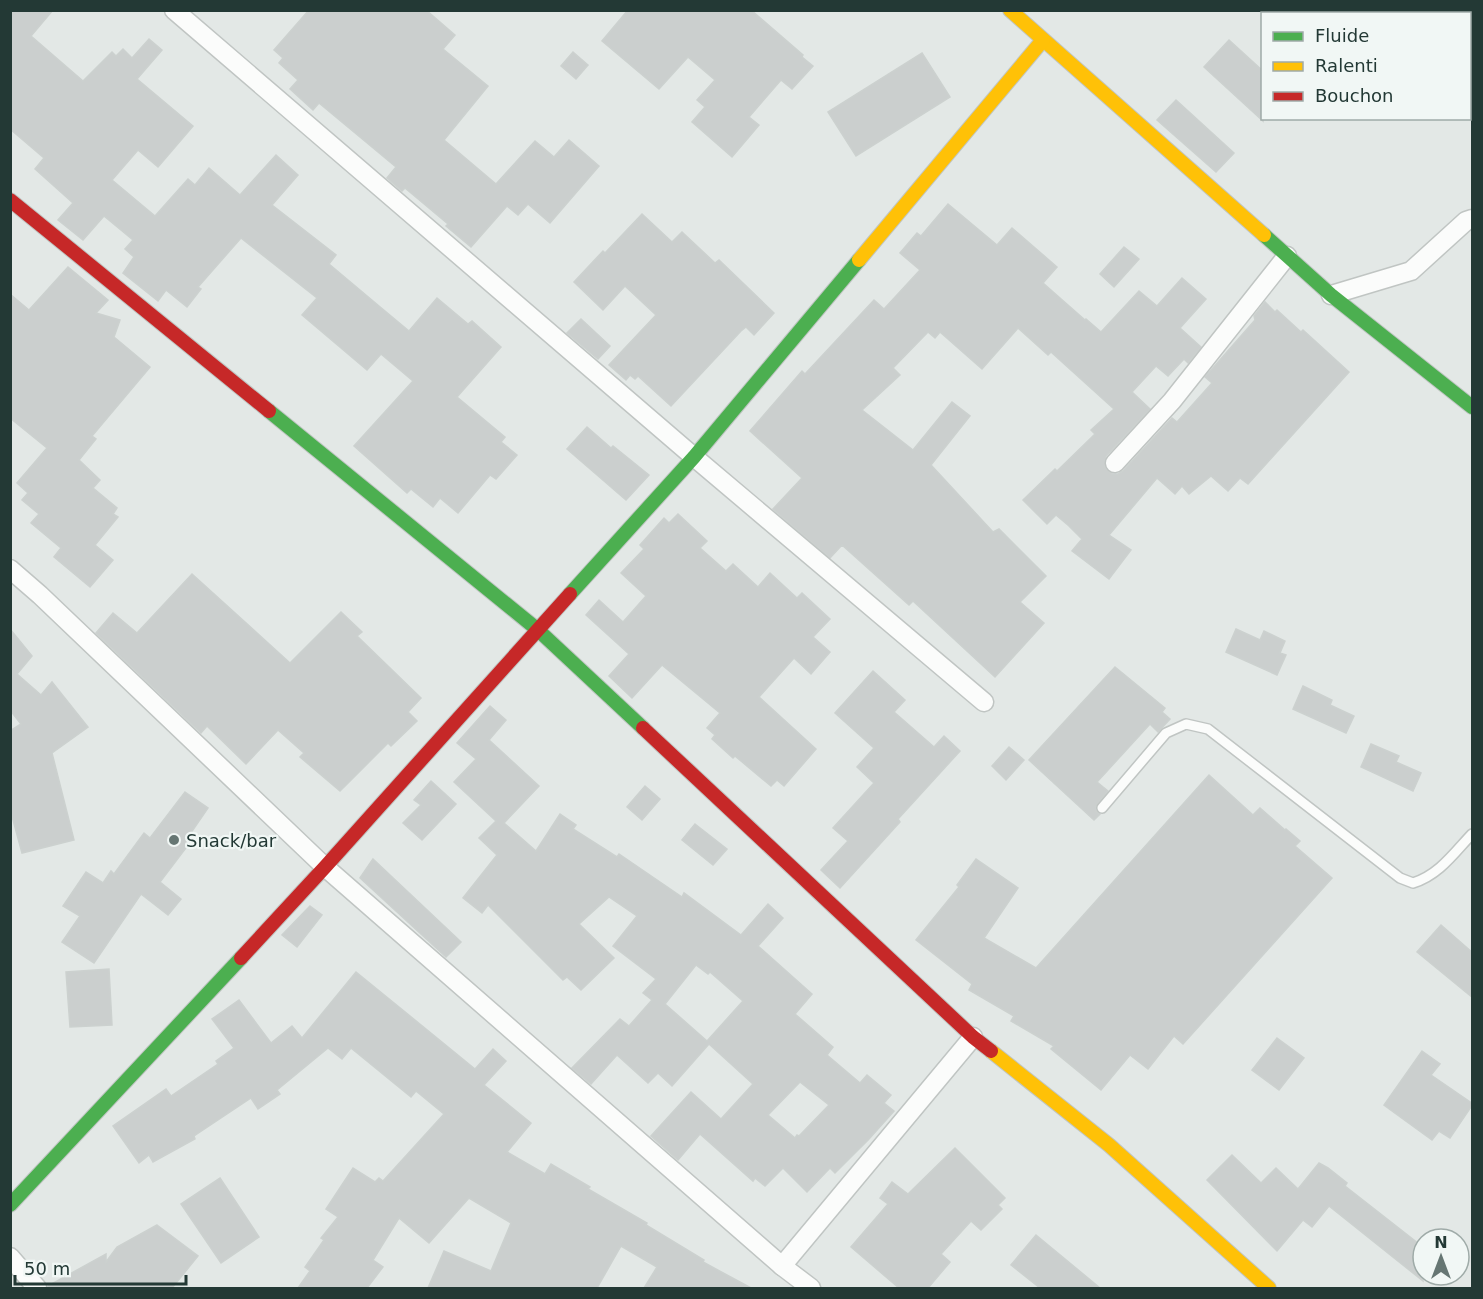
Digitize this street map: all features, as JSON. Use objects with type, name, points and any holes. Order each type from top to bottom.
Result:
[{"type":"street","points":[[174,10],[694,457],[984,702]]},
{"type":"street","points":[[1010,10],[1331,295],[1473,407]]},
{"type":"street","points":[[10,1205],[325,867],[694,457],[1043,40]]},
{"type":"street","points":[[10,200],[538,630],[973,1037],[1109,1145],[1269,1288]]},
{"type":"street","points":[[1331,295],[1411,271],[1466,221],[1473,219]]},
{"type":"street","points":[[1115,463],[1172,401],[1287,256]]},
{"type":"street","points":[[10,569],[49,603],[325,867],[782,1266],[811,1288]]},
{"type":"street","points":[[782,1266],[973,1037]]},
{"type":"street","points":[[10,1257],[37,1288]]},
{"type":"lane","points":[[1102,808],[1166,733],[1186,724],[1208,729],[1400,878],[1413,883],[1427,879],[1473,834]]},
{"type":"building","points":[[10,10],[53,10],[31,36],[83,81],[112,52],[116,56],[123,49],[132,58],[149,39],[162,50],[137,79],[193,126],[158,167],[138,150],[112,180],[155,216],[188,179],[195,185],[209,168],[240,195],[276,155],[298,175],[272,205],[336,255],[329,264],[409,331],[437,298],[468,324],[472,321],[501,347],[457,397],[505,437],[501,442],[517,455],[496,479],[490,475],[458,513],[440,498],[433,507],[411,489],[407,493],[354,446],[413,381],[381,354],[367,370],[302,315],[317,298],[241,238],[198,287],[201,289],[187,307],[166,290],[158,301],[123,273],[134,257],[125,249],[133,240],[104,216],[83,240],[58,220],[73,203],[35,169],[44,158],[10,129]]},
{"type":"building","points":[[309,10],[426,10],[455,35],[443,49],[488,86],[444,140],[496,184],[535,141],[554,157],[569,140],[599,166],[550,223],[528,204],[518,215],[507,206],[471,247],[446,226],[448,224],[405,188],[402,191],[387,178],[396,167],[319,103],[313,110],[290,89],[298,80],[279,63],[283,58],[274,50]]},
{"type":"building","points":[[628,10],[751,10],[813,66],[792,89],[781,80],[749,117],[759,125],[732,157],[692,122],[705,107],[697,100],[715,80],[688,57],[659,89],[602,41]]},
{"type":"building","points":[[1229,40],[1261,69],[1261,119],[1204,67]]},
{"type":"building","points":[[573,52],[588,65],[576,79],[561,66]]},
{"type":"building","points":[[922,53],[950,97],[856,156],[828,112]]},
{"type":"building","points":[[1176,100],[1234,153],[1216,172],[1157,120]]},
{"type":"building","points":[[948,204],[997,245],[1012,228],[1057,267],[1043,283],[1101,332],[1139,291],[1157,306],[1182,278],[1206,299],[1180,328],[1201,347],[1188,363],[1184,359],[1168,376],[1156,366],[1132,392],[1150,409],[1106,456],[1105,467],[1112,474],[1123,471],[1172,418],[1177,422],[1212,383],[1205,377],[1255,320],[1254,316],[1265,302],[1301,332],[1303,330],[1349,372],[1248,484],[1240,478],[1228,491],[1211,476],[1189,494],[1182,486],[1175,494],[1157,478],[1109,535],[1131,550],[1109,579],[1072,551],[1082,539],[1069,526],[1056,515],[1047,524],[1023,500],[1095,434],[1091,430],[1114,409],[1051,352],[1048,355],[1018,328],[982,369],[940,332],[935,338],[928,332],[893,368],[900,375],[862,410],[913,450],[952,402],[970,416],[931,465],[993,532],[999,529],[1046,576],[1020,602],[1044,623],[995,677],[913,601],[909,605],[842,545],[830,558],[773,509],[802,478],[750,431],[802,371],[805,374],[874,300],[884,309],[920,270],[900,253],[917,233],[921,236]]},
{"type":"building","points":[[642,214],[672,242],[682,232],[715,263],[719,260],[774,313],[754,335],[746,327],[741,331],[671,406],[638,376],[635,379],[630,375],[626,380],[609,365],[656,315],[625,286],[603,310],[574,282]]},
{"type":"building","points":[[1124,247],[1139,259],[1114,287],[1100,274]]},
{"type":"building","points":[[68,267],[108,300],[96,313],[120,320],[114,337],[150,367],[92,436],[96,439],[79,460],[100,480],[93,488],[117,508],[113,514],[118,517],[95,545],[113,560],[90,587],[54,557],[61,548],[31,523],[39,514],[22,500],[28,493],[17,483],[47,448],[10,418],[10,294],[29,310]]},
{"type":"building","points":[[581,319],[610,346],[598,359],[567,333]]},
{"type":"building","points":[[587,427],[611,448],[613,446],[649,475],[626,500],[567,449]]},
{"type":"building","points":[[678,514],[707,541],[700,548],[726,571],[733,564],[758,587],[770,573],[797,598],[802,593],[830,619],[813,637],[830,652],[811,674],[794,658],[759,697],[816,749],[784,786],[777,780],[771,786],[712,739],[715,735],[707,728],[720,713],[662,665],[632,698],[609,676],[629,654],[586,615],[599,600],[623,622],[646,596],[621,573],[644,549],[640,545],[664,518],[669,523]]},
{"type":"building","points":[[192,574],[290,663],[341,612],[362,632],[357,636],[421,698],[408,712],[417,721],[391,746],[388,743],[340,791],[300,757],[304,753],[278,730],[246,764],[207,726],[201,733],[96,633],[113,613],[137,633]]},
{"type":"building","points":[[10,629],[32,656],[17,674],[41,695],[52,682],[88,727],[52,753],[74,840],[22,853],[10,809],[10,731],[21,724],[10,710]]},
{"type":"building","points":[[1236,629],[1260,640],[1264,631],[1285,641],[1280,653],[1286,655],[1277,675],[1226,652]]},
{"type":"building","points":[[1115,667],[1165,708],[1162,712],[1170,719],[1158,732],[1150,724],[1097,782],[1108,791],[1096,806],[1096,811],[1100,814],[1094,820],[1029,760]]},
{"type":"building","points":[[873,671],[905,700],[894,712],[934,747],[944,736],[960,751],[898,819],[900,822],[840,888],[821,870],[848,841],[833,828],[874,783],[857,767],[874,748],[835,713]]},
{"type":"building","points":[[1303,686],[1332,700],[1330,705],[1354,716],[1346,733],[1293,709]]},
{"type":"building","points":[[490,706],[506,720],[489,740],[539,786],[504,823],[536,851],[560,814],[576,825],[573,829],[617,857],[619,854],[682,897],[684,893],[741,935],[768,904],[783,918],[758,946],[812,994],[795,1014],[833,1047],[827,1055],[860,1083],[867,1075],[891,1095],[884,1103],[894,1111],[835,1173],[830,1168],[807,1192],[783,1168],[765,1186],[755,1178],[753,1181],[700,1134],[678,1160],[651,1136],[691,1092],[721,1119],[753,1084],[709,1044],[672,1086],[658,1073],[648,1083],[617,1055],[591,1084],[572,1068],[620,1019],[629,1026],[652,1000],[643,993],[656,979],[613,946],[637,916],[609,897],[579,924],[614,958],[581,990],[567,977],[563,980],[488,905],[482,913],[463,898],[497,855],[479,838],[496,821],[454,782],[476,759],[457,743]],"holes":[[[696,965],[708,974],[710,972],[743,1001],[707,1041],[665,1004]],[[800,1082],[829,1105],[795,1138],[768,1115]]]},
{"type":"building","points":[[1371,744],[1399,756],[1396,762],[1421,773],[1413,791],[1361,767]]},
{"type":"building","points":[[1009,747],[1024,760],[1006,780],[992,766]]},
{"type":"building","points":[[1209,775],[1253,815],[1260,808],[1286,829],[1300,841],[1295,846],[1332,878],[1183,1044],[1174,1036],[1148,1069],[1130,1055],[1101,1090],[1051,1049],[1054,1046],[1011,1021],[1014,1016],[969,990],[972,984],[916,940],[959,887],[957,885],[976,859],[1018,888],[984,938],[1036,968]]},
{"type":"building","points":[[431,781],[456,804],[422,840],[403,823],[421,805],[414,800]]},
{"type":"building","points":[[645,786],[660,799],[642,820],[627,807]]},
{"type":"building","points":[[185,792],[208,808],[188,837],[192,840],[160,882],[181,899],[168,915],[141,894],[94,963],[62,942],[80,916],[63,906],[86,872],[103,883],[111,871],[114,874],[144,833],[150,838]]},
{"type":"building","points":[[695,824],[727,849],[713,865],[682,840]]},
{"type":"building","points":[[373,859],[461,942],[446,957],[360,878]]},
{"type":"building","points":[[310,906],[322,915],[297,947],[282,935]]},
{"type":"building","points":[[1441,925],[1473,953],[1473,998],[1417,952]]},
{"type":"building","points":[[109,969],[112,1025],[70,1027],[66,972]]},
{"type":"building","points":[[356,972],[475,1069],[493,1049],[506,1061],[484,1085],[531,1123],[507,1152],[545,1174],[551,1164],[590,1187],[588,1189],[647,1223],[646,1225],[704,1260],[703,1262],[751,1288],[644,1288],[657,1267],[621,1246],[597,1288],[428,1288],[444,1251],[491,1271],[511,1223],[469,1198],[429,1243],[399,1218],[373,1260],[383,1267],[367,1288],[298,1288],[310,1271],[305,1267],[324,1240],[321,1238],[338,1217],[326,1209],[353,1168],[375,1182],[379,1178],[383,1181],[444,1114],[416,1091],[411,1097],[351,1048],[342,1059],[328,1048],[277,1090],[280,1094],[258,1109],[251,1098],[194,1136],[195,1139],[153,1162],[149,1155],[139,1163],[113,1126],[166,1089],[171,1096],[218,1064],[216,1061],[234,1048],[212,1019],[239,1000],[271,1043],[292,1026],[302,1038]]},
{"type":"building","points":[[1277,1038],[1304,1058],[1279,1090],[1252,1070]]},
{"type":"building","points":[[1422,1051],[1440,1064],[1431,1075],[1473,1104],[1450,1138],[1439,1131],[1432,1140],[1384,1105]]},
{"type":"building","points":[[955,1148],[1005,1198],[998,1205],[1002,1209],[981,1230],[971,1221],[941,1254],[950,1262],[928,1288],[899,1288],[851,1247],[888,1204],[880,1198],[892,1182],[908,1194]]},
{"type":"building","points":[[1232,1155],[1261,1183],[1276,1168],[1298,1189],[1319,1163],[1347,1183],[1345,1186],[1411,1238],[1411,1271],[1329,1206],[1312,1227],[1303,1220],[1277,1251],[1207,1180]]},
{"type":"building","points":[[220,1178],[259,1237],[221,1263],[181,1204]]},
{"type":"building","points":[[157,1225],[198,1256],[172,1288],[48,1288],[106,1254],[106,1262],[117,1247]]},
{"type":"building","points":[[1036,1235],[1100,1288],[1040,1288],[1011,1265]]},
{"type":"traffic: fast","points":[[1264,235],[1331,295],[1472,407]]},
{"type":"traffic: fast","points":[[570,594],[694,457],[859,260]]},
{"type":"traffic: fast","points":[[269,411],[538,630],[643,728]]},
{"type":"traffic: fast","points":[[10,1205],[241,958]]},
{"type":"traffic: slow","points":[[1010,10],[1264,235]]},
{"type":"traffic: slow","points":[[859,260],[1043,40]]},
{"type":"traffic: slow","points":[[991,1051],[1109,1145],[1269,1288]]},
{"type":"traffic: jam","points":[[10,200],[269,411]]},
{"type":"traffic: jam","points":[[241,958],[570,594]]},
{"type":"traffic: jam","points":[[643,728],[973,1037],[991,1051]]},
{"type":"place","name":"Snack/bar","points":[[174,840]]}]
